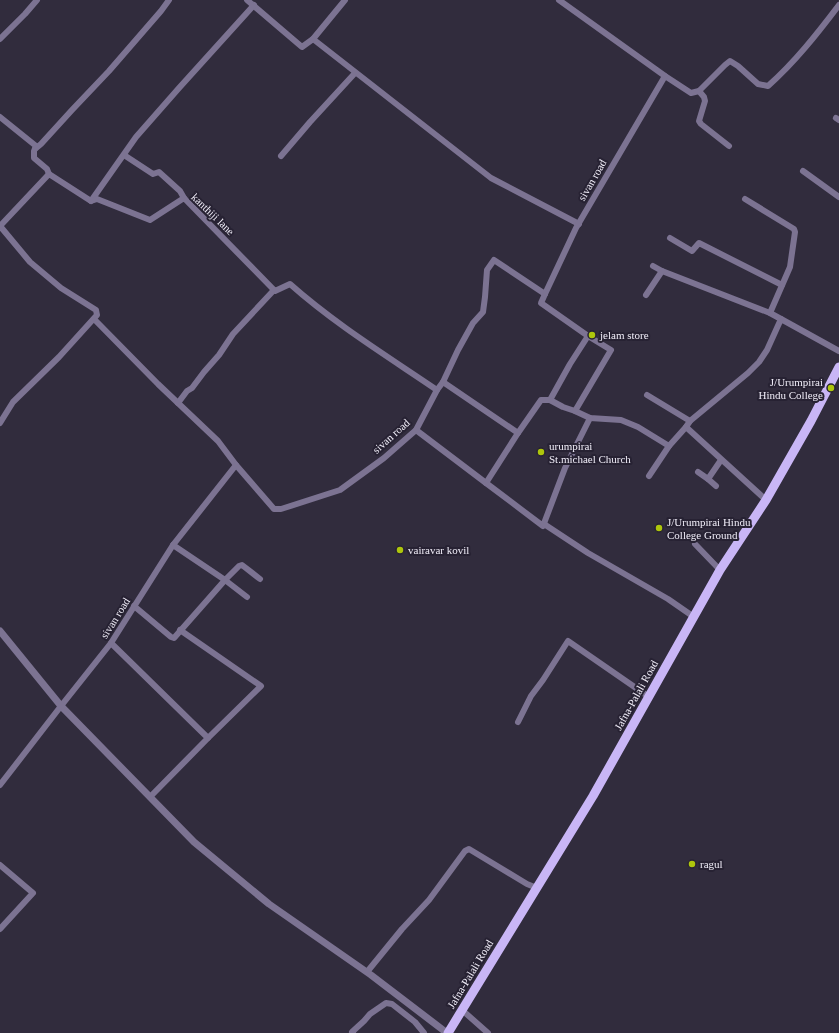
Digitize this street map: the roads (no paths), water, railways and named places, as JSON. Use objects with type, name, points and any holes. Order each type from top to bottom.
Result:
[{"type":"main road","name":"Jafna-Palali Road","points":[[448,1033],[593,796],[720,570],[766,500],[839,367]]},
{"type":"street","points":[[0,39],[37,0]]},
{"type":"street","points":[[35,149],[109,71],[169,0]]},
{"type":"street","points":[[248,0],[302,47],[313,39],[345,0]]},
{"type":"street","points":[[559,0],[691,93],[699,91],[730,61],[738,66],[758,84],[768,86],[810,42],[839,4],[836,0]]},
{"type":"street","points":[[91,201],[136,137],[254,5]]},
{"type":"street","points":[[313,39],[491,178],[578,224]]},
{"type":"street","points":[[281,156],[355,73]]},
{"type":"street","name":"sivan road","points":[[0,785],[111,643],[173,546],[236,465],[274,509],[281,509],[340,490],[384,458],[416,430],[437,390],[443,382],[473,323],[483,312],[486,297],[487,270],[494,260],[545,294],[578,224],[665,76]]},
{"type":"street","points":[[699,91],[705,100],[699,121],[729,146]]},
{"type":"street","name":"kanthiji lane","points":[[0,117],[36,146],[34,158],[47,169],[49,174],[91,201],[97,199],[150,220],[184,198],[274,290]]},
{"type":"street","points":[[124,155],[153,174],[159,172],[180,191],[184,198]]},
{"type":"street","points":[[803,171],[839,197]]},
{"type":"street","points":[[0,423],[13,402],[59,357],[98,315],[96,310],[61,288],[30,262],[0,226],[2,221],[49,174]]},
{"type":"street","points":[[745,199],[794,229],[795,232],[790,267],[770,313]]},
{"type":"street","points":[[670,238],[692,250],[699,243],[782,285]]},
{"type":"street","points":[[653,266],[662,271],[770,313],[839,351]]},
{"type":"street","points":[[646,295],[662,271]]},
{"type":"street","points":[[178,403],[219,355],[233,334],[274,290],[275,291],[290,284],[347,328],[437,390]]},
{"type":"street","points":[[545,294],[541,303],[611,350],[575,411]]},
{"type":"street","points":[[94,319],[158,384],[218,441],[236,465]]},
{"type":"street","points":[[649,476],[669,446],[690,421],[748,373],[759,362],[767,350],[781,319]]},
{"type":"street","points":[[550,400],[588,336]]},
{"type":"street","points":[[443,382],[518,433]]},
{"type":"street","points":[[647,395],[690,421]]},
{"type":"street","points":[[486,483],[541,400],[550,400],[590,418],[621,420],[638,427],[669,446]]},
{"type":"street","points":[[544,524],[565,468],[590,418]]},
{"type":"street","points":[[686,427],[766,500]]},
{"type":"street","points":[[416,430],[543,526],[544,524],[588,553],[668,599],[694,617]]},
{"type":"street","points":[[708,479],[721,460]]},
{"type":"street","points":[[698,472],[716,486]]},
{"type":"street","points":[[695,544],[720,570]]},
{"type":"street","points":[[173,546],[225,580],[247,597]]},
{"type":"street","points":[[134,606],[174,638],[239,566],[242,565],[260,579]]},
{"type":"street","points":[[150,797],[261,686],[180,630]]},
{"type":"street","points":[[0,631],[62,706],[194,842],[269,904],[367,972],[448,1033]]},
{"type":"street","points":[[518,722],[531,696],[568,641],[649,697]]},
{"type":"street","points":[[111,643],[208,738]]},
{"type":"street","points":[[367,972],[402,929],[429,900],[465,851],[469,849],[527,884],[537,888]]},
{"type":"street","points":[[0,865],[33,893],[0,929]]},
{"type":"street","points":[[353,1033],[352,1032],[370,1014],[386,1003],[392,1004],[415,1022],[424,1033]]},
{"type":"street","points":[[462,1010],[488,1033]]},
{"type":"place","name":"jelam store","points":[[592,335]]},
{"type":"place","name":"J/Urumpirai Hindu College","points":[[831,388]]},
{"type":"place","name":"urumpirai St.michael Church","points":[[541,452]]},
{"type":"place","name":"J/Urumpirai Hindu College Ground","points":[[659,528]]},
{"type":"place","name":"vairavar kovil","points":[[400,550]]},
{"type":"place","name":"ragul","points":[[692,864]]}]
